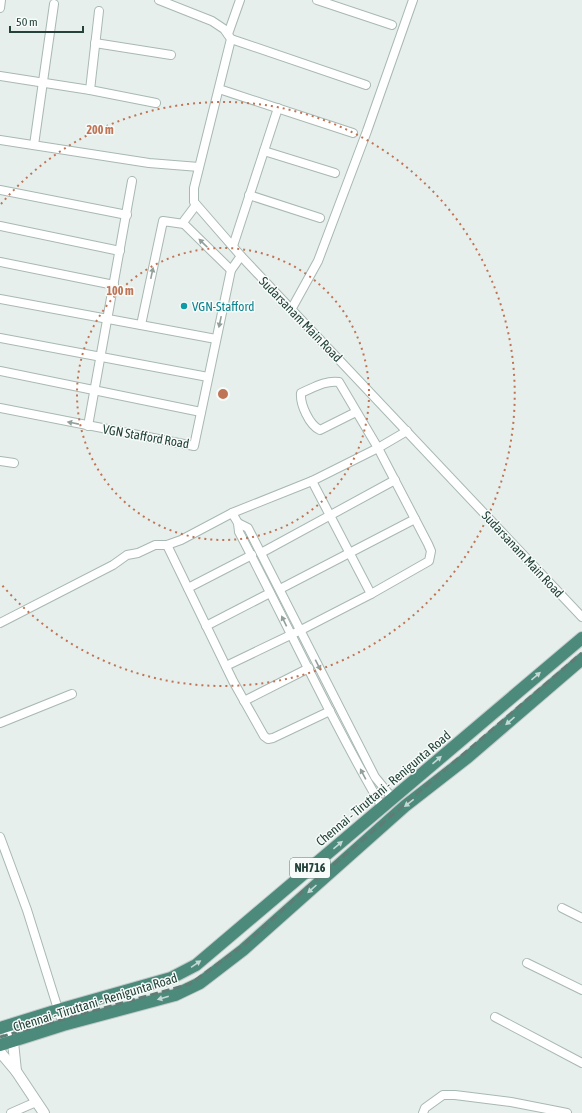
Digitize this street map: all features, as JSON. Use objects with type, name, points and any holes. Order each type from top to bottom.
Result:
[{"type":"highway","name":"Chennai - Tiruttani - Renigunta Road","points":[[3,1027],[171,978],[196,965],[582,638]]},
{"type":"highway","name":"Chennai - Tiruttani - Renigunta Road","points":[[0,1045],[63,1025],[175,995],[200,983],[243,950],[405,806],[468,758],[582,659]]},
{"type":"street","points":[[0,8],[1,0]]},
{"type":"street","points":[[159,0],[212,21],[224,28],[229,36],[366,85]]},
{"type":"street","points":[[184,224],[184,221],[196,205],[194,202],[194,188],[219,89],[229,36],[240,0]]},
{"type":"street","points":[[317,0],[392,25]]},
{"type":"street","points":[[292,308],[318,261],[367,131],[413,0]]},
{"type":"street","points":[[34,145],[54,4]]},
{"type":"street","points":[[90,90],[99,11]]},
{"type":"street","points":[[95,43],[171,55]]},
{"type":"street","points":[[0,76],[90,90],[156,103]]},
{"type":"street","points":[[219,89],[353,133]]},
{"type":"street","points":[[233,246],[278,108]]},
{"type":"street","points":[[0,140],[149,163],[199,167]]},
{"type":"street","points":[[264,151],[335,173]]},
{"type":"street","points":[[88,426],[132,181]]},
{"type":"street","points":[[0,190],[127,215]]},
{"type":"street","points":[[249,195],[320,218]]},
{"type":"street","name":"Sudarsanam Main Road","points":[[196,205],[241,256],[292,308],[582,617]]},
{"type":"street","points":[[141,325],[162,221],[184,224],[230,270]]},
{"type":"street","points":[[0,226],[120,251]]},
{"type":"street","name":"VGN Stafford Road","points":[[0,408],[194,446],[230,270],[241,256]]},
{"type":"street","points":[[0,262],[114,285]]},
{"type":"street","points":[[0,299],[216,339]]},
{"type":"street","points":[[0,338],[208,377]]},
{"type":"street","points":[[0,371],[201,412]]},
{"type":"street","points":[[226,666],[371,594],[429,561],[431,551],[415,519],[378,448],[339,382],[332,381],[324,383],[301,393],[300,399],[303,408],[315,428],[320,430],[356,412]]},
{"type":"street","points":[[0,623],[113,565],[127,555],[155,545],[167,545],[181,540],[232,513],[312,481],[378,448],[407,431]]},
{"type":"street","points":[[0,461],[14,463]]},
{"type":"street","points":[[261,553],[331,516],[394,480]]},
{"type":"street","points":[[312,481],[371,594]]},
{"type":"street","points":[[232,513],[238,523],[239,532],[252,555],[291,635],[382,807]]},
{"type":"street","points":[[280,589],[415,519]]},
{"type":"street","points":[[238,523],[248,528],[375,777],[393,799]]},
{"type":"street","points":[[167,545],[244,701],[261,731],[268,739],[330,711]]},
{"type":"street","points":[[188,588],[252,555]]},
{"type":"street","points":[[206,626],[270,593]]},
{"type":"street","points":[[244,701],[308,668]]},
{"type":"street","points":[[0,723],[72,694]]},
{"type":"street","points":[[338,726],[347,721]]},
{"type":"street","points":[[0,837],[27,910],[63,1025]]},
{"type":"street","points":[[562,908],[582,918]]},
{"type":"street","points":[[527,963],[582,990]]},
{"type":"street","points":[[495,1017],[582,1063]]},
{"type":"street","points":[[3,1027],[13,1042],[16,1071]]},
{"type":"street","points":[[0,1052],[16,1071],[44,1113]]},
{"type":"street","points":[[423,1113],[425,1108],[443,1095],[455,1095],[511,1102],[537,1111],[567,1113]]},
{"type":"street","points":[[11,1113],[36,1102]]},
{"type":"railway","points":[[0,1037],[190,984],[244,945],[310,885],[582,653]]},
{"type":"place","name":"VGN-Stafford","points":[[184,306]]}]
